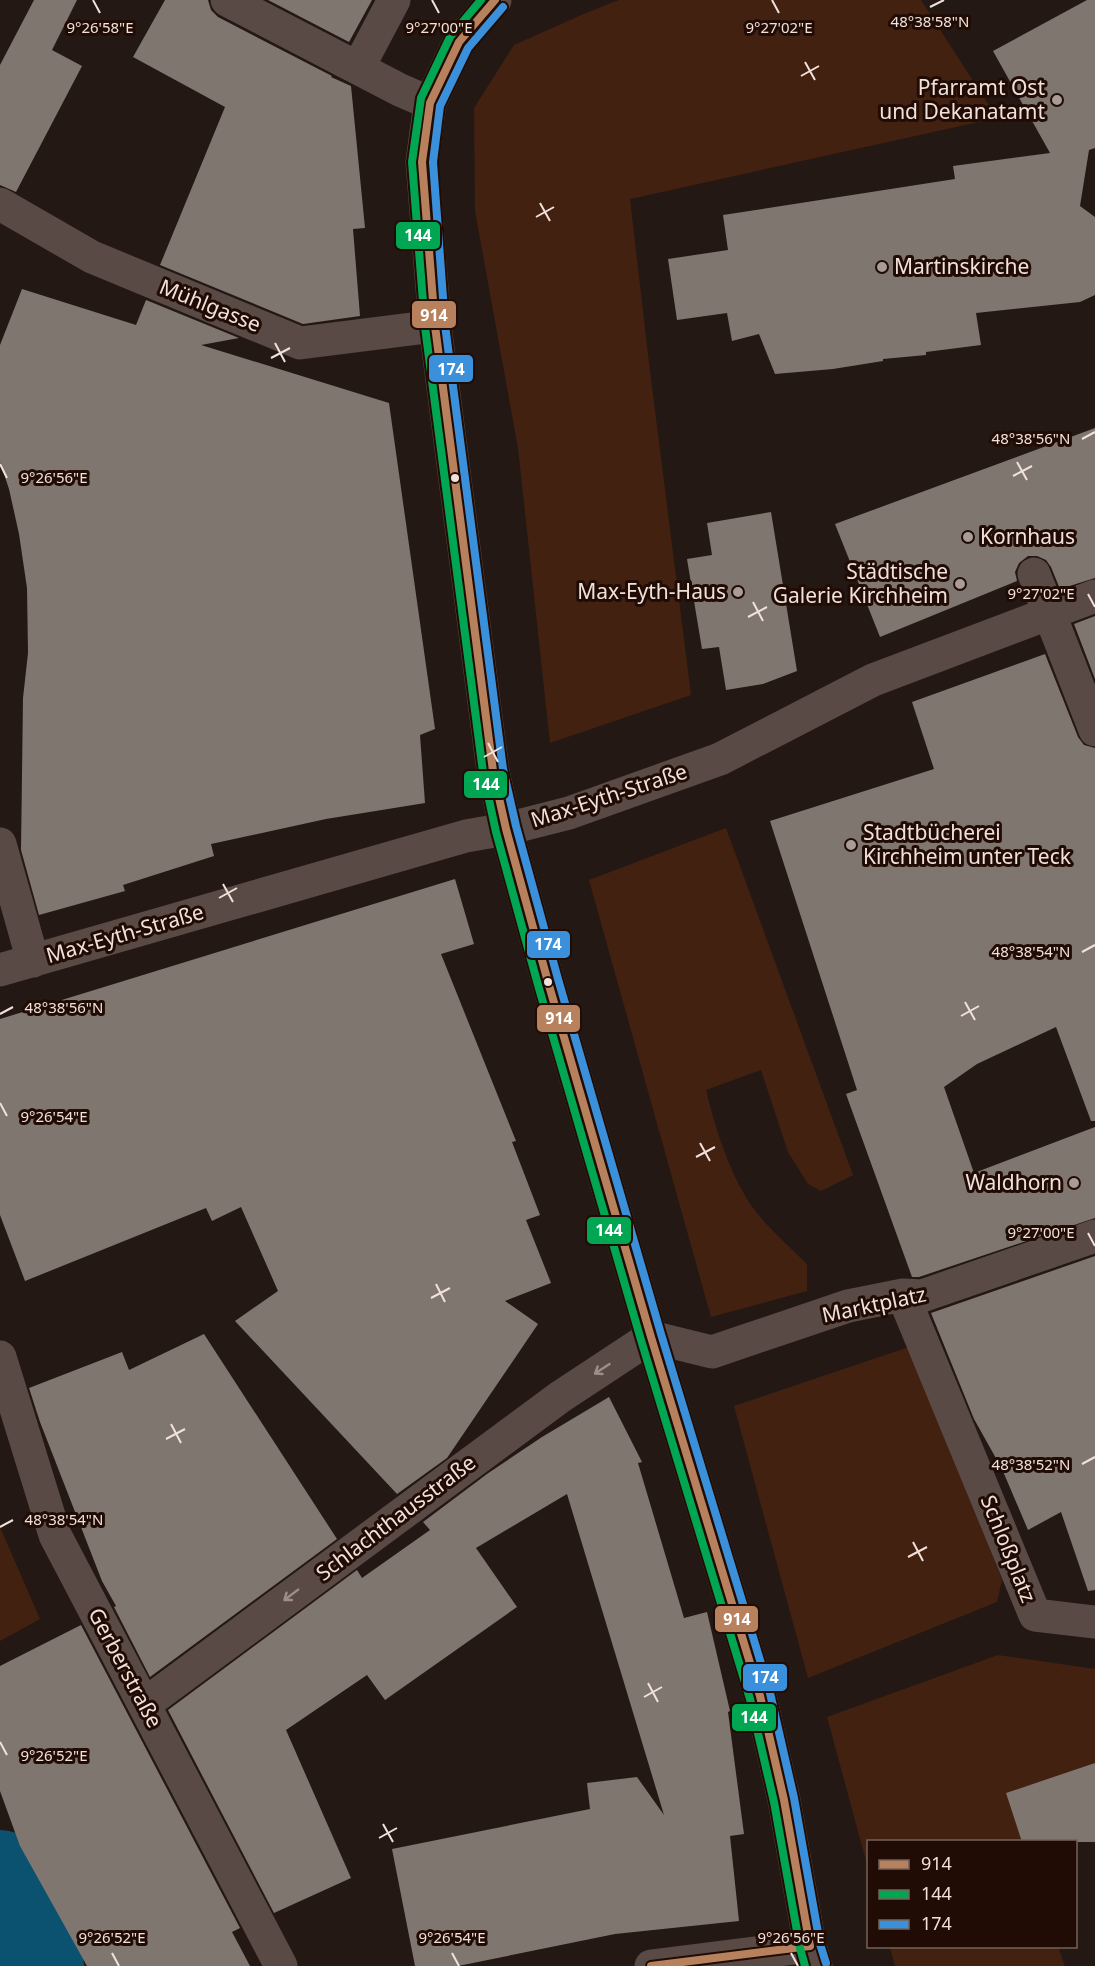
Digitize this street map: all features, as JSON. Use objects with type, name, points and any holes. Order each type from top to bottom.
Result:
[{"type":"street","points":[[227,0],[400,90],[430,103]]},
{"type":"street","points":[[358,68],[394,0]]},
{"type":"street","points":[[495,0],[459,42],[430,103],[422,162],[435,326],[493,771],[506,829],[651,1337],[760,1696],[784,1800],[813,1956],[651,1966]]},
{"type":"street","name":"Mühlgasse","points":[[0,204],[92,257],[300,343],[435,326]]},
{"type":"street","points":[[1034,574],[1095,730]]},
{"type":"street","name":"Max-Eyth-Straße","points":[[0,970],[466,836],[506,829],[569,813],[720,759],[873,680],[1095,596]]},
{"type":"street","points":[[0,844],[33,961]]},
{"type":"street","name":"Marktplatz","points":[[651,1337],[712,1352],[848,1306],[903,1295],[922,1296],[1095,1236]]},
{"type":"street","name":"Schloßplatz","points":[[903,1295],[1035,1615],[1095,1622]]},
{"type":"street","name":"Schlachthausstraße","points":[[145,1704],[560,1397],[651,1337]]},
{"type":"street","name":"Gerberstraße","points":[[0,1357],[55,1535],[281,1966]]},
{"type":"shaded area","points":[[619,0],[921,0],[997,118],[630,199],[691,695],[550,743],[518,448],[475,211],[474,108],[514,45]]},
{"type":"shaded area","points":[[726,828],[853,1175],[821,1191],[808,1184],[788,1152],[761,1070],[706,1090],[722,1146],[747,1199],[767,1225],[807,1264],[807,1291],[711,1317],[589,880]]},
{"type":"shaded area","points":[[912,1346],[1002,1580],[997,1602],[808,1678],[734,1406]]},
{"type":"shaded area","points":[[0,1527],[40,1619],[0,1641]]},
{"type":"shaded area","points":[[998,1655],[1095,1669],[1095,1772],[1077,1770],[1006,1793],[1022,1840],[867,1840],[867,1864],[827,1717]]},
{"type":"shaded area","points":[[890,1948],[1058,1948],[1065,1966],[895,1966]]},
{"type":"building","points":[[34,0],[77,0],[52,50],[82,66],[16,192],[0,185],[0,65]]},
{"type":"building","points":[[165,0],[208,0],[211,10],[218,17],[351,86],[365,228],[353,229],[360,316],[303,324],[160,265],[225,107],[133,57]]},
{"type":"building","points":[[268,0],[372,0],[349,42]]},
{"type":"building","name":"Martinskirche","points":[[1087,0],[1095,0],[1095,148],[1089,150],[1080,206],[1095,217],[1095,295],[1080,302],[976,313],[981,345],[926,352],[926,355],[883,359],[883,361],[833,369],[775,374],[759,334],[732,341],[727,313],[677,320],[668,259],[728,250],[723,215],[955,179],[953,166],[1050,153],[993,51]]},
{"type":"building","points":[[22,289],[136,325],[146,300],[239,338],[201,345],[389,403],[435,729],[420,735],[425,803],[326,819],[211,844],[214,856],[123,885],[125,891],[39,915],[21,850],[23,698],[28,653],[27,588],[19,534],[9,489],[0,462],[0,345]]},
{"type":"building","name":"Kornhaus","points":[[1095,428],[1095,578],[1060,589],[1046,560],[1037,556],[1028,556],[1019,563],[1015,572],[1017,581],[880,637],[835,524]]},
{"type":"building","name":"Max-Eyth-Haus","points":[[771,512],[797,671],[763,684],[726,690],[719,647],[702,649],[687,559],[712,555],[707,523]]},
{"type":"building","points":[[1095,616],[1095,679],[1074,624]]},
{"type":"building","points":[[1045,654],[1078,737],[1084,745],[1095,748],[1095,1121],[1091,1121],[1056,1027],[977,1064],[944,1087],[974,1173],[1095,1127],[1095,1218],[919,1277],[912,1277],[846,1094],[857,1090],[770,821],[934,769],[912,702]]},
{"type":"building","points":[[455,879],[474,944],[441,954],[516,1141],[512,1142],[540,1215],[526,1220],[551,1283],[505,1301],[538,1324],[447,1458],[397,1494],[235,1321],[278,1291],[241,1207],[212,1221],[206,1208],[25,1281],[0,1215],[0,1019]]},
{"type":"building","points":[[1095,1256],[1095,1590],[1088,1591],[1061,1512],[1028,1530],[1002,1469],[974,1419],[931,1313]]},
{"type":"building","points":[[204,1334],[337,1539],[150,1677],[102,1581],[29,1388],[122,1352],[129,1370]]},
{"type":"building","points":[[609,1397],[642,1462],[638,1463],[684,1618],[707,1612],[730,1711],[728,1712],[744,1834],[730,1836],[739,1921],[615,1934],[458,1966],[415,1966],[392,1849],[590,1809],[587,1783],[637,1777],[664,1815],[567,1494],[476,1548],[517,1607],[385,1700],[367,1675],[286,1730],[351,1878],[274,1913],[168,1710],[357,1570],[362,1578],[430,1530],[423,1522],[487,1474],[542,1437]]},
{"type":"building","points":[[81,1625],[240,1928],[232,1932],[250,1966],[87,1966],[20,1846],[0,1791],[0,1666]]},
{"type":"building","points":[[1095,1763],[1095,1842],[1021,1840],[1006,1793]]},
{"type":"waterway","points":[[0,1874],[40,1966]]},
{"type":"transit line","name":"144","points":[[481,0],[450,37],[421,98],[412,162],[425,327],[483,772],[496,832],[538,985],[641,1340],[750,1699],[774,1802],[805,1966]]},
{"type":"transit line","name":"914","points":[[495,0],[459,42],[430,103],[422,162],[435,326],[493,771],[506,829],[548,982],[651,1337],[760,1696],[784,1800],[810,1946]]},
{"type":"transit line","name":"174","points":[[503,7],[468,48],[440,106],[433,162],[445,325],[503,769],[516,826],[558,979],[661,1334],[770,1693],[794,1798],[820,1944],[826,1963]]},
{"type":"transit line","name":"914","points":[[651,1966],[810,1946]]},
{"type":"place","name":"Pfarramt Ost und Dekanatamt","points":[[1057,100]]},
{"type":"place","name":"Martinskirche","points":[[882,267]]},
{"type":"place","name":"Kornhaus","points":[[968,537]]},
{"type":"place","name":"Städtische Galerie Kirchheim","points":[[960,584]]},
{"type":"place","name":"Max-Eyth-Haus","points":[[738,592]]},
{"type":"place","name":"Stadtbücherei Kirchheim unter Teck","points":[[851,845]]},
{"type":"place","name":"Waldhorn","points":[[1074,1183]]}]
